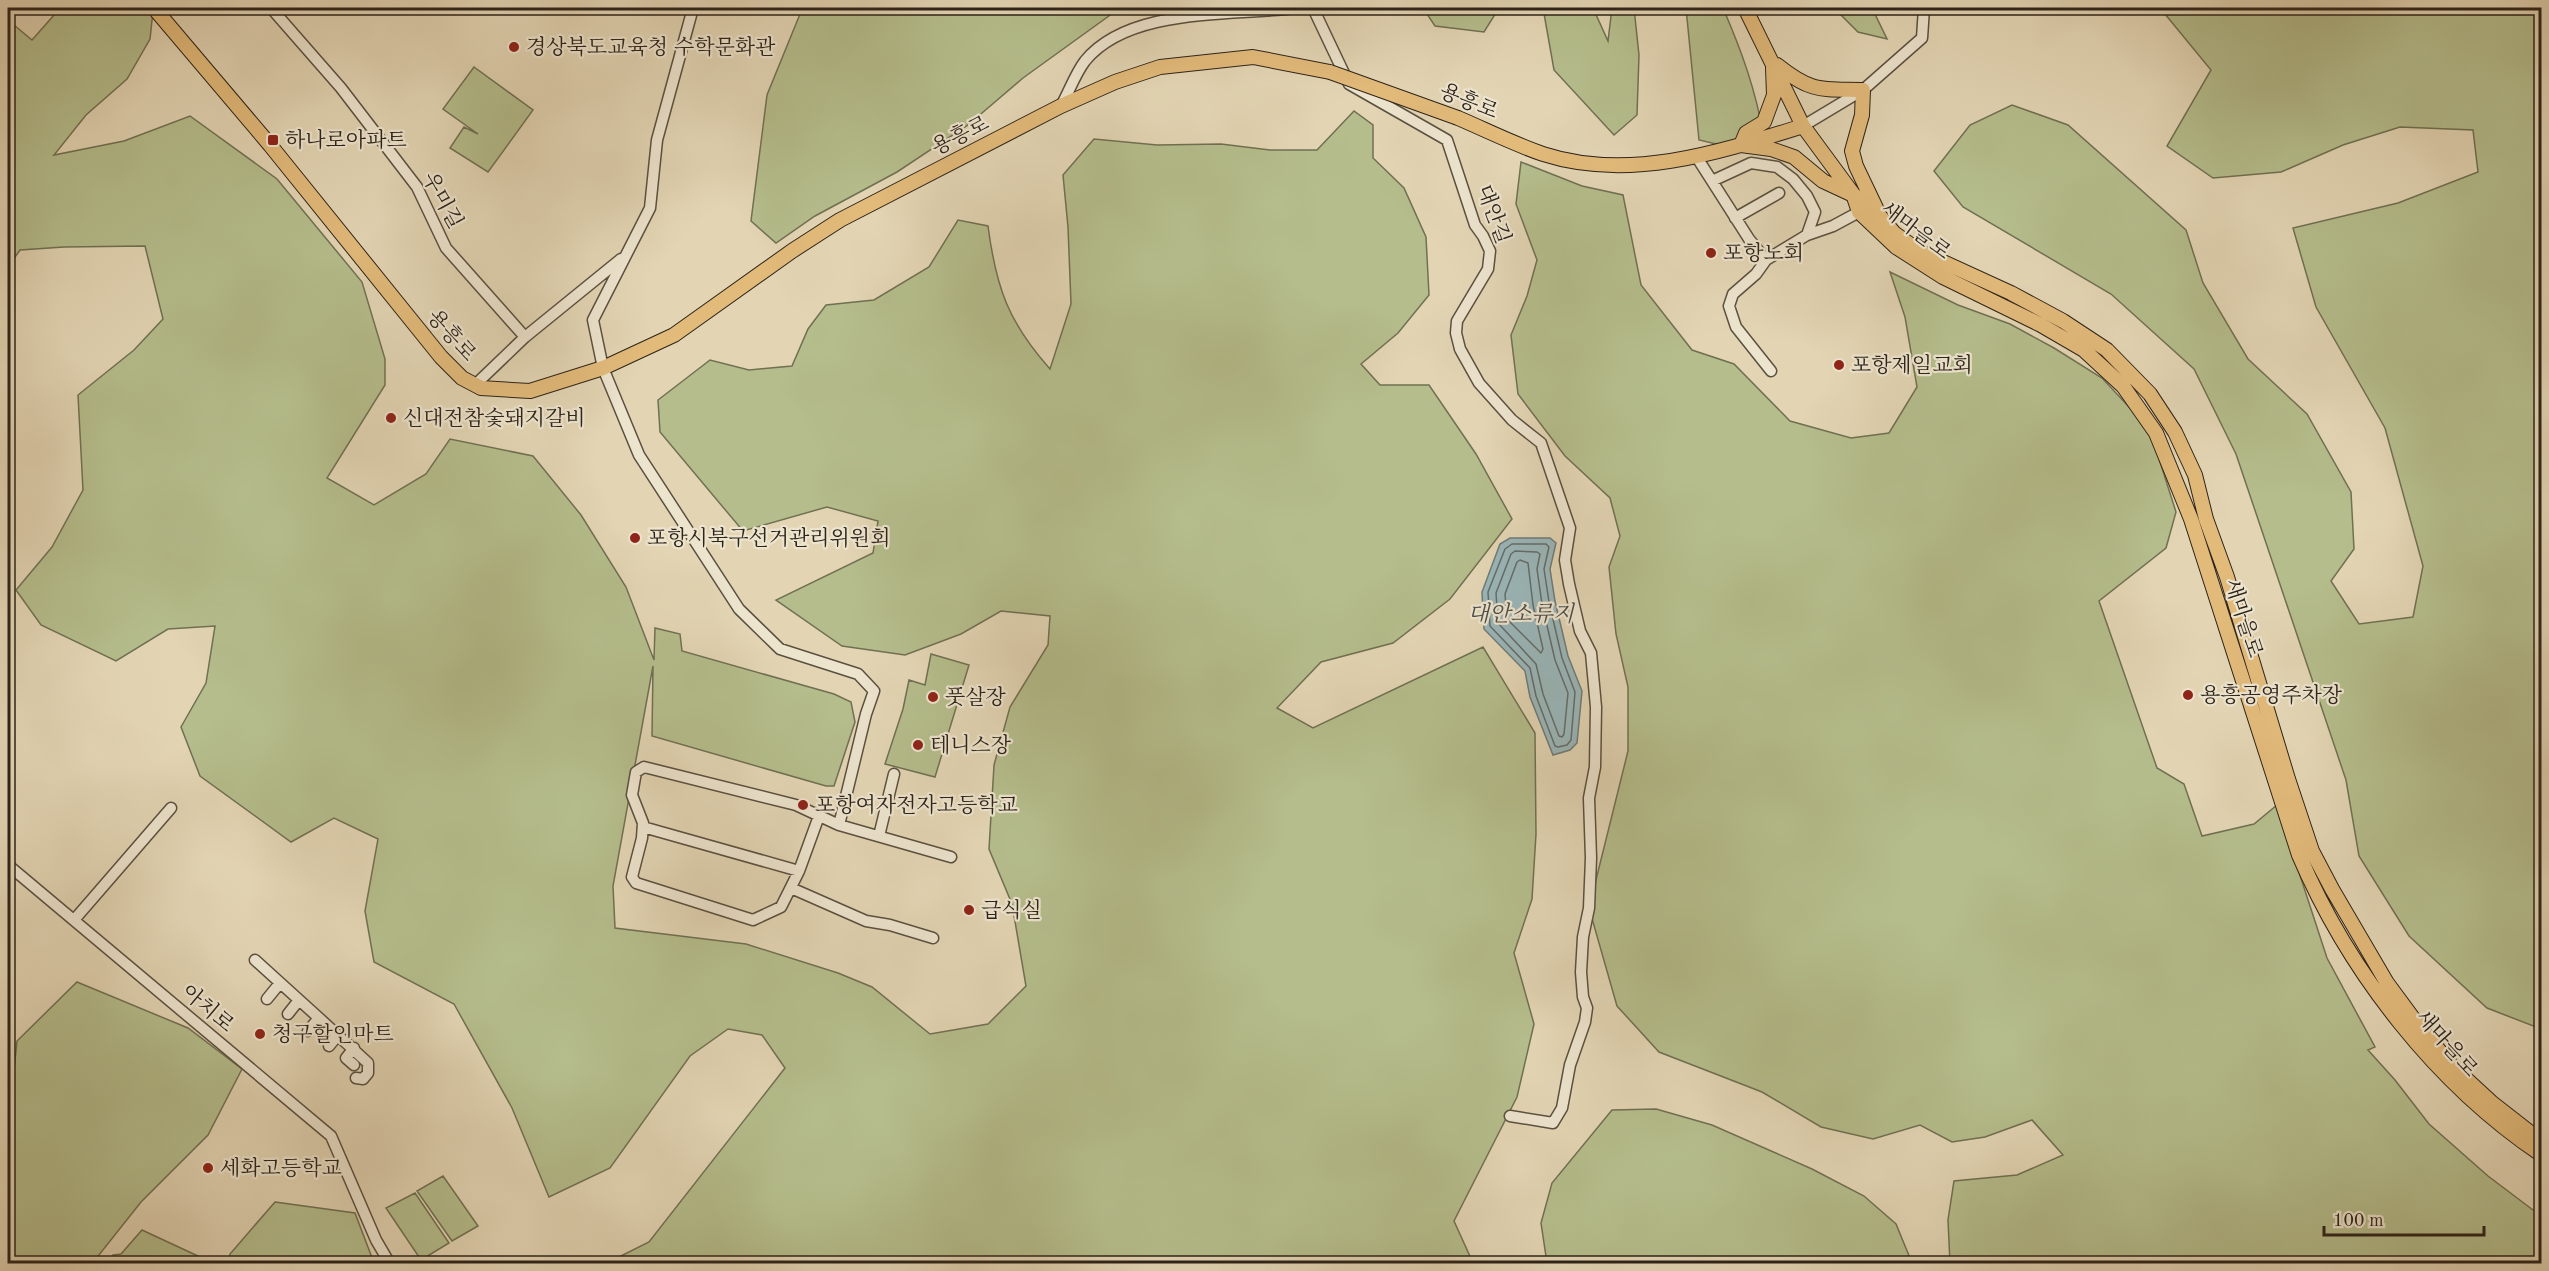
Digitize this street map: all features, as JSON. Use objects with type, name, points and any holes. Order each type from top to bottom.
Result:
[{"type":"main road","name":"용흥로","points":[[154,8],[264,137],[441,357],[462,378],[481,388],[530,392],[603,368],[674,335],[792,251],[840,220],[1061,106],[1115,82],[1160,67],[1253,57],[1330,72],[1458,118],[1544,154],[1608,166],[1672,161],[1741,145],[1803,126]]},
{"type":"main road","name":"새마을로","points":[[1745,8],[1803,126],[1853,194],[1859,212],[1896,247],[1943,277],[2041,325],[2084,350],[2123,386],[2156,433],[2191,519],[2295,845],[2314,891],[2367,978],[2390,1011],[2426,1054],[2469,1097],[2541,1155]]},
{"type":"main road","points":[[1773,62],[1796,80],[1826,91],[1863,90],[1862,115],[1852,152],[1856,166],[1878,213]]},
{"type":"main road","points":[[1773,62],[1774,94],[1770,108],[1764,122],[1746,133],[1741,145],[1771,148],[1794,157],[1823,181],[1853,194]]},
{"type":"main road","name":"새마을로","points":[[1853,194],[1868,202],[1894,233],[1919,250],[2063,321],[2107,350],[2150,394],[2175,432],[2195,475],[2206,519],[2227,577],[2312,851],[2357,936],[2387,983],[2421,1029],[2453,1067],[2498,1108],[2541,1142]]},
{"type":"street","name":"우미길","points":[[271,8],[341,88],[417,187],[446,248],[525,337]]},
{"type":"street","points":[[693,8],[657,140],[650,208],[593,320],[603,368],[639,455],[739,609],[780,649],[858,675],[874,691],[866,714],[839,825]]},
{"type":"street","points":[[1061,106],[1085,61],[1118,34],[1171,19],[1295,8]]},
{"type":"street","name":"대안길","points":[[1312,8],[1349,84],[1447,140],[1474,225],[1484,236],[1490,251],[1488,269],[1457,321],[1456,333],[1460,350],[1479,383],[1512,420],[1541,443],[1570,528],[1565,560],[1580,631],[1592,653],[1596,707],[1595,767],[1589,798],[1592,858],[1590,898],[1582,937],[1581,972],[1583,996],[1587,1008],[1585,1022],[1570,1065],[1563,1108],[1553,1123],[1510,1116]]},
{"type":"street","name":"용흥로","points":[[1803,126],[1863,90],[1922,38],[1924,8]]},
{"type":"street","points":[[1696,156],[1735,218],[1766,260]]},
{"type":"street","points":[[1712,181],[1751,162],[1777,167],[1793,179],[1807,196],[1815,212],[1807,235]]},
{"type":"street","points":[[1735,218],[1779,193]]},
{"type":"street","points":[[1772,371],[1736,327],[1729,306],[1733,294],[1756,274],[1766,260],[1807,235],[1833,226],[1859,212]]},
{"type":"street","points":[[474,385],[525,337],[626,255]]},
{"type":"street","points":[[819,816],[799,871],[781,907],[753,920],[636,883],[632,877],[643,827],[632,795],[636,772],[645,767],[796,805],[839,825],[951,857]]},
{"type":"street","points":[[879,836],[894,774]]},
{"type":"street","points":[[74,920],[171,808]]},
{"type":"street","points":[[643,827],[799,871]]},
{"type":"street","name":"아치로","points":[[8,865],[331,1136],[371,1229],[390,1263]]},
{"type":"street","points":[[791,888],[866,921],[890,925],[933,938]]},
{"type":"street","points":[[255,960],[368,1063],[368,1073],[363,1079],[356,1078]]},
{"type":"street","points":[[267,999],[280,983]]},
{"type":"street","points":[[288,1014],[299,1000]]},
{"type":"street","points":[[308,1031],[319,1018]]},
{"type":"street","points":[[329,1046],[338,1035]]},
{"type":"street","points":[[354,1048],[346,1058],[354,1065]]},
{"type":"green space","points":[[57,8],[149,8],[153,11],[150,39],[127,79],[86,115],[54,155],[124,141],[190,116],[277,179],[362,282],[385,359],[385,385],[327,478],[374,505],[426,474],[450,439],[533,456],[581,515],[626,587],[654,660],[655,628],[680,634],[682,651],[834,694],[851,702],[855,722],[834,786],[826,786],[652,736],[653,666],[613,886],[615,928],[746,944],[838,973],[872,987],[930,1034],[988,1024],[1026,986],[1012,904],[989,849],[994,765],[1010,707],[1048,645],[1050,616],[1001,611],[961,634],[905,655],[842,646],[776,600],[873,553],[878,521],[827,507],[743,531],[660,432],[658,400],[710,360],[749,370],[792,366],[808,329],[826,305],[874,300],[929,267],[958,220],[988,226],[995,267],[1006,303],[1024,335],[1050,369],[1071,304],[1063,175],[1094,139],[1157,145],[1221,144],[1270,150],[1317,150],[1354,111],[1373,125],[1373,158],[1404,188],[1426,237],[1429,295],[1398,333],[1361,364],[1380,385],[1429,385],[1476,454],[1512,519],[1450,599],[1393,643],[1321,662],[1277,708],[1313,728],[1483,647],[1535,733],[1536,834],[1532,899],[1514,953],[1534,1024],[1517,1097],[1454,1221],[1473,1263],[607,1263],[649,1242],[785,1068],[762,1035],[728,1029],[690,1056],[610,1168],[549,1197],[512,1108],[454,1004],[374,962],[365,911],[378,839],[334,818],[291,842],[200,776],[181,727],[206,683],[215,626],[168,629],[116,661],[41,625],[16,590],[52,547],[83,490],[78,395],[134,350],[163,319],[145,246],[20,250],[8,267],[8,20],[32,40],[54,15]]},
{"type":"green space","points":[[804,8],[1120,8],[1023,78],[968,125],[897,172],[815,216],[776,243],[751,221],[767,95]]},
{"type":"green space","points":[[1423,8],[1499,8],[1484,32],[1435,26]]},
{"type":"green space","points":[[1543,8],[1593,8],[1608,41],[1612,8],[1634,8],[1639,55],[1637,115],[1614,135],[1554,70]]},
{"type":"green space","points":[[1686,8],[1723,8],[1747,71],[1764,137],[1733,148],[1699,140]]},
{"type":"green space","points":[[1834,8],[1872,8],[1887,39],[1858,32]]},
{"type":"green space","points":[[2160,8],[2541,8],[2541,1029],[2487,1008],[2409,936],[2359,856],[2346,780],[2236,454],[2194,369],[2111,294],[1963,207],[1934,171],[1970,125],[2012,105],[2068,125],[2186,230],[2203,283],[2248,359],[2307,414],[2351,492],[2354,549],[2331,581],[2359,624],[2413,617],[2423,566],[2385,428],[2316,307],[2293,228],[2398,203],[2478,172],[2473,130],[2400,127],[2343,145],[2281,172],[2213,178],[2167,146],[2211,70]]},
{"type":"green space","points":[[474,67],[533,110],[488,172],[450,148],[464,127],[478,134],[443,109]]},
{"type":"green space","points":[[1521,162],[1582,186],[1623,195],[1641,285],[1692,350],[1734,364],[1790,421],[1851,438],[1889,433],[1917,387],[1905,317],[1890,272],[1958,305],[2010,324],[2054,348],[2102,378],[2143,422],[2153,440],[2176,512],[2166,548],[2099,601],[2157,768],[2184,784],[2202,836],[2254,824],[2277,805],[2327,958],[2375,1047],[2368,1050],[2429,1124],[2488,1176],[2541,1216],[2541,1263],[1950,1263],[1948,1220],[1954,1181],[2017,1175],[2063,1155],[2032,1120],[1985,1137],[1952,1142],[1920,1125],[1873,1139],[1821,1127],[1762,1092],[1659,1052],[1617,1006],[1589,908],[1628,751],[1628,687],[1616,634],[1609,567],[1620,536],[1610,498],[1565,456],[1518,394],[1511,335],[1527,296],[1537,260],[1516,204]]},
{"type":"green space","points":[[931,654],[969,665],[935,777],[885,764],[903,709],[909,680],[925,685]]},
{"type":"green space","points":[[77,982],[188,1028],[242,1069],[208,1135],[141,1202],[95,1260],[89,1264],[8,1263],[8,1128],[17,1041]]},
{"type":"green space","points":[[1656,1109],[1712,1125],[1812,1169],[1864,1196],[1896,1224],[1912,1263],[1547,1263],[1541,1223],[1552,1183],[1612,1110]]},
{"type":"green space","points":[[443,1176],[478,1226],[452,1241],[417,1191]]},
{"type":"green space","points":[[415,1193],[449,1243],[421,1260],[386,1208]]},
{"type":"green space","points":[[275,1202],[355,1213],[374,1263],[228,1263],[230,1254]]},
{"type":"green space","points":[[142,1230],[213,1263],[108,1263],[113,1255],[121,1254]]},
{"type":"water","name":"대안소류지","points":[[1510,538],[1550,538],[1556,543],[1550,569],[1555,601],[1568,656],[1582,691],[1577,743],[1570,750],[1553,755],[1530,697],[1525,671],[1484,629],[1482,592],[1500,544]]},
{"type":"place","name":"경상북도교육청 수학문화관","points":[[514,47]]},
{"type":"place","name":"하나로아파트","points":[[273,140]]},
{"type":"place","name":"포항노회","points":[[1711,253]]},
{"type":"place","name":"포항제일교회","points":[[1839,365]]},
{"type":"place","name":"신대전참숯돼지갈비","points":[[391,418]]},
{"type":"place","name":"포항시북구선거관리위원회","points":[[635,538]]},
{"type":"place","name":"용흥공영주차장","points":[[2188,695]]},
{"type":"place","name":"풋살장","points":[[933,697]]},
{"type":"place","name":"테니스장","points":[[918,745]]},
{"type":"place","name":"포항여자전자고등학교","points":[[803,805]]},
{"type":"place","name":"급식실","points":[[969,910]]},
{"type":"place","name":"청구할인마트","points":[[260,1034]]},
{"type":"place","name":"세화고등학교","points":[[208,1168]]}]
